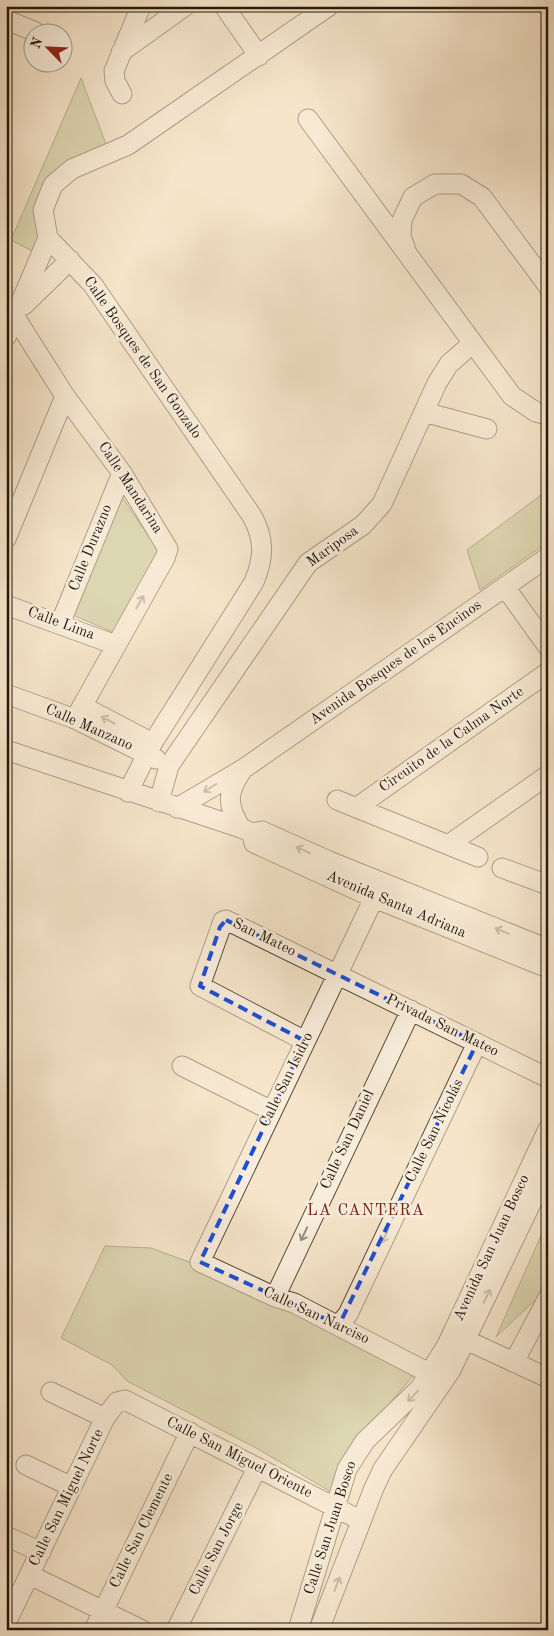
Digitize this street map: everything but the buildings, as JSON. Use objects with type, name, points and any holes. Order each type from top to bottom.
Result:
[{"type":"street","points":[[122,94],[114,76],[121,52],[141,6]]},
{"type":"street","points":[[121,52],[185,6]]},
{"type":"street","points":[[224,6],[264,52]]},
{"type":"street","points":[[240,6],[264,52]]},
{"type":"street","points":[[6,337],[48,238],[43,210],[53,185],[72,169],[128,145],[329,6]]},
{"type":"street","points":[[6,20],[22,27]]},
{"type":"street","points":[[308,119],[512,396],[536,412],[548,415]]},
{"type":"street","points":[[407,253],[401,228],[404,212],[413,197],[435,184],[461,184],[482,197],[548,286]]},
{"type":"street","name":"Calle Bosques de San Gonzalo","points":[[48,238],[93,285],[252,516],[263,546],[262,564],[254,582],[150,749],[128,792]]},
{"type":"street","points":[[16,314],[70,260]]},
{"type":"street","name":"Calle Mandarina","points":[[16,314],[66,396],[122,473],[168,550],[78,712]]},
{"type":"street","name":"Mariposa","points":[[159,802],[173,760],[308,563],[363,525],[382,504],[437,383],[449,364],[473,343]]},
{"type":"street","points":[[6,539],[66,396]]},
{"type":"street","points":[[424,412],[487,429]]},
{"type":"street","name":"Calle Durazno","points":[[60,624],[122,473]]},
{"type":"street","name":"Avenida Bosques de los Encinos","points":[[178,808],[243,769],[548,557]]},
{"type":"street","points":[[505,587],[548,647]]},
{"type":"street","name":"Calle Lima","points":[[6,605],[116,644]]},
{"type":"street","name":"Circuito de la Calma Norte","points":[[356,808],[548,672]]},
{"type":"street","name":"Calle Manzano","points":[[6,694],[78,712],[173,760]]},
{"type":"street","name":"Avenida Santa Adriana","points":[[6,750],[246,831],[262,831],[329,861],[548,949]]},
{"type":"street","name":"Avenida Bosques de los Encinos","points":[[243,769],[235,781],[230,798],[230,806],[246,831]]},
{"type":"street","points":[[448,845],[548,775]]},
{"type":"street","points":[[337,800],[478,857]]},
{"type":"street","name":"Avenida Santa Adriana","points":[[246,831],[254,843],[374,898],[548,968]]},
{"type":"street","points":[[502,868],[545,881]]},
{"type":"street","name":"Calle San Isidro","points":[[200,1262],[374,898]]},
{"type":"street","name":"San Mateo","points":[[305,1041],[200,986],[222,923],[226,920],[337,975]]},
{"type":"street","name":"Privada San Mateo","points":[[337,975],[548,1078]]},
{"type":"street","name":"Calle San Daniel","points":[[275,1297],[411,1010]]},
{"type":"street","name":"Calle San Nicolás","points":[[339,1326],[348,1314],[477,1043]]},
{"type":"street","points":[[182,1066],[272,1111]]},
{"type":"street","name":"Avenida San Juan Bosco","points":[[455,1344],[548,1129]]},
{"type":"street","name":"Avenida San Juan Bosco","points":[[455,1344],[548,1168]]},
{"type":"street","name":"Calle San Narciso","points":[[200,1262],[275,1297],[294,1303],[430,1374]]},
{"type":"street","points":[[514,1362],[548,1298]]},
{"type":"street","points":[[455,1344],[514,1362],[548,1378]]},
{"type":"street","name":"Calle San Juan Bosco","points":[[298,1630],[347,1469],[354,1455],[392,1413],[409,1400],[455,1344]]},
{"type":"street","name":"Calle San Juan Bosco","points":[[319,1630],[360,1520],[383,1469],[444,1383],[455,1344]]},
{"type":"street","points":[[51,1392],[105,1418]]},
{"type":"street","name":"Calle San Miguel Oriente","points":[[117,1402],[125,1400],[360,1520]]},
{"type":"street","name":"Calle San Miguel Norte","points":[[6,1623],[105,1418],[117,1402]]},
{"type":"street","name":"Calle San Clemente","points":[[94,1630],[190,1432]]},
{"type":"street","points":[[26,1465],[72,1487]]},
{"type":"street","name":"Calle San Jorge","points":[[176,1630],[257,1468]]},
{"type":"street","points":[[6,1536],[41,1552]]},
{"type":"street","points":[[30,1574],[142,1630]]},
{"type":"highlighted area","points":[[226,920],[477,1043],[339,1325],[200,1262],[305,1041],[200,986],[220,927]]},
{"type":"green space","points":[[81,78],[106,144],[57,176],[34,252],[11,240]]},
{"type":"green space","points":[[548,490],[548,542],[480,590],[467,550]]},
{"type":"green space","points":[[122,497],[162,556],[115,633],[68,613]]},
{"type":"green space","points":[[548,1220],[548,1288],[496,1337]]},
{"type":"green space","points":[[105,1246],[151,1248],[203,1267],[413,1371],[413,1376],[377,1418],[333,1493],[256,1448],[127,1381],[112,1365],[61,1338]]},
{"type":"district","name":"LA CANTERA","points":[[366,1211]]}]
